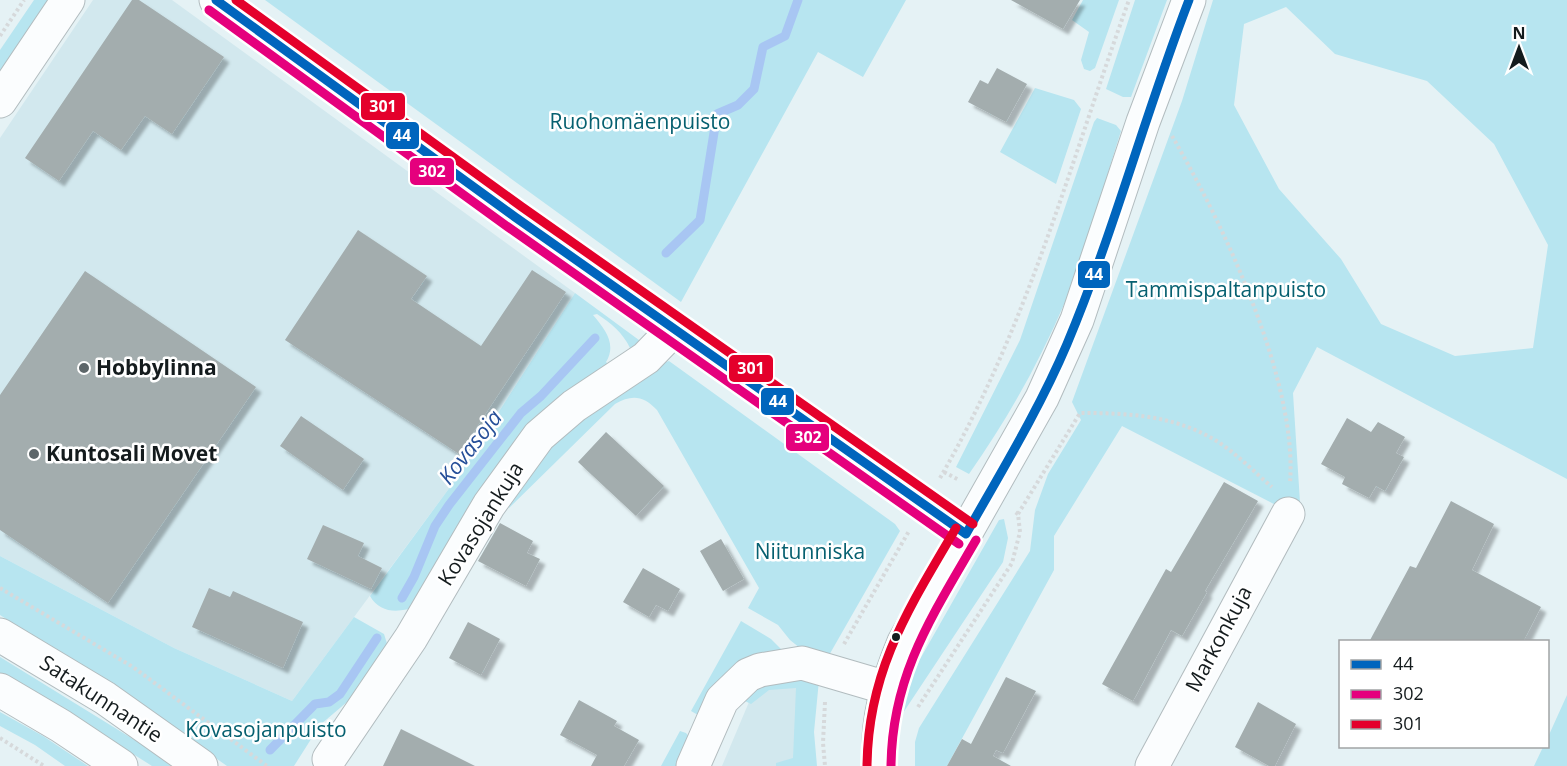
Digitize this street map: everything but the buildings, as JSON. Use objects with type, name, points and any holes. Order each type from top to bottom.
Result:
[{"type":"street","points":[[0,101],[68,0]]},
{"type":"street","points":[[216,0],[515,217],[966,534]]},
{"type":"street","points":[[879,766],[878,729],[887,688],[904,642],[1042,398],[1077,320],[1143,122],[1189,0]]},
{"type":"street","name":"Kovasojankuja","points":[[329,759],[411,638],[489,506],[539,436],[574,406],[646,358],[675,328]]},
{"type":"street","name":"Markonkuja","points":[[1152,766],[1288,513]]},
{"type":"street","name":"Satakunnantie","points":[[0,635],[105,698],[201,766]]},
{"type":"street","points":[[693,766],[722,700],[748,675],[776,666],[802,663],[887,688]]},
{"type":"street","points":[[0,690],[61,726],[121,766]]},
{"type":"path","points":[[0,36],[24,0]]},
{"type":"path","points":[[936,487],[1000,364],[1045,249],[1129,0]]},
{"type":"path","points":[[1170,133],[1206,200],[1274,364],[1286,415],[1291,474],[1288,513]]},
{"type":"path","points":[[916,711],[1012,563],[1020,532],[1018,513],[1080,412],[1128,413],[1176,421],[1216,440],[1273,488],[1288,513]]},
{"type":"path","points":[[944,472],[962,482]]},
{"type":"path","points":[[1007,507],[1018,513]]},
{"type":"path","points":[[825,766],[823,716],[832,673],[843,646],[912,526]]},
{"type":"path","points":[[0,588],[133,667],[267,766]]},
{"type":"path","points":[[0,738],[44,766]]},
{"type":"shaded area","points":[[93,0],[172,0],[575,293],[453,483],[292,701],[174,648],[0,556],[0,138]]},
{"type":"shaded area","points":[[789,674],[814,702],[812,766],[722,766],[749,702]]},
{"type":"green space","points":[[34,0],[50,0],[0,73],[0,50]]},
{"type":"green space","name":"Ruohomäenpuisto","points":[[265,0],[906,0],[863,77],[818,52],[681,302]]},
{"type":"green space","points":[[1083,0],[1119,0],[1095,68],[1090,71],[1084,69],[1081,60],[1089,32],[1072,20]]},
{"type":"green space","points":[[1135,0],[1167,0],[1131,97],[1123,97],[1106,89]]},
{"type":"green space","name":"Tammispaltanpuisto","points":[[1213,0],[1567,0],[1567,479],[1317,347],[1293,393],[1301,518],[1122,426],[1054,536],[1054,570],[947,766],[915,766],[915,742],[919,728],[1030,551],[1035,510],[1048,474],[1081,420],[1072,402],[1182,101]],"holes":[[[1286,7],[1335,54],[1427,81],[1494,144],[1548,245],[1533,348],[1455,356],[1381,324],[1341,259],[1279,189],[1234,105],[1244,24]]]},
{"type":"green space","points":[[1035,88],[1074,100],[1081,109],[1056,184],[1000,152]]},
{"type":"green space","points":[[1097,118],[1116,125],[1121,131],[1081,260],[1055,325],[1033,369],[1009,412],[969,474],[956,467],[1020,340]]},
{"type":"green space","points":[[575,293],[643,343],[551,418],[417,606],[397,611],[379,606],[370,596],[453,483]],"holes":[[[597,314],[620,333],[630,348],[623,358],[608,364],[606,362],[610,343],[602,326],[593,315]]]},
{"type":"green space","name":"Niitunniska","points":[[669,361],[895,524],[900,531],[828,657],[805,652],[790,640],[778,625],[748,608],[759,588],[657,410],[642,399],[632,398],[615,404],[509,508],[506,498],[540,450],[652,367]]},
{"type":"green space","points":[[1004,519],[1008,538],[1003,562],[899,719],[911,675],[999,520]]},
{"type":"green space","name":"Kovasojanpuisto","points":[[0,556],[174,648],[292,701],[354,617],[384,634],[389,650],[347,702],[320,725],[294,766],[227,766],[159,718],[0,615]]},
{"type":"green space","points":[[741,621],[771,639],[785,653],[698,715],[691,711]]},
{"type":"green space","points":[[0,657],[141,744],[171,766],[152,766],[21,683],[0,673]]},
{"type":"green space","points":[[775,673],[819,680],[814,732],[817,766],[776,766],[776,763],[793,758],[796,688],[769,690],[751,704],[745,701],[745,690]]},
{"type":"green space","points":[[1567,695],[1567,766],[1534,766],[1543,748],[1549,748],[1549,735]]},
{"type":"green space","points":[[0,712],[43,736],[88,766],[65,766],[35,745],[0,726]]},
{"type":"green space","points":[[680,731],[686,733],[691,739],[684,766],[661,766]]},
{"type":"waterway","name":"Kovasoja","points":[[666,253],[700,220],[717,114],[738,105],[754,89],[763,47],[785,36],[798,0]]},
{"type":"waterway","name":"Kovasoja","points":[[402,598],[414,577],[435,526],[449,505],[521,413],[541,396],[595,338]]},
{"type":"waterway","name":"Kovasoja","points":[[270,750],[315,704],[329,702],[340,694],[377,638]]},
{"type":"transit line","name":"44","points":[[216,0],[515,217],[966,534]]},
{"type":"transit line","name":"301","points":[[236,0],[522,207],[973,524]]},
{"type":"transit line","name":"44","points":[[966,534],[1032,417],[1067,344],[1100,259],[1189,0]]},
{"type":"transit line","name":"302","points":[[209,10],[508,227],[959,544]]},
{"type":"transit line","name":"301","points":[[867,766],[869,731],[883,670],[907,613],[956,528]]},
{"type":"transit line","name":"302","points":[[891,766],[893,733],[899,703],[917,647],[976,540]]},
{"type":"place","name":"Hobbylinna","points":[[84,368]]},
{"type":"place","name":"Kuntosali Movet","points":[[34,454]]}]
